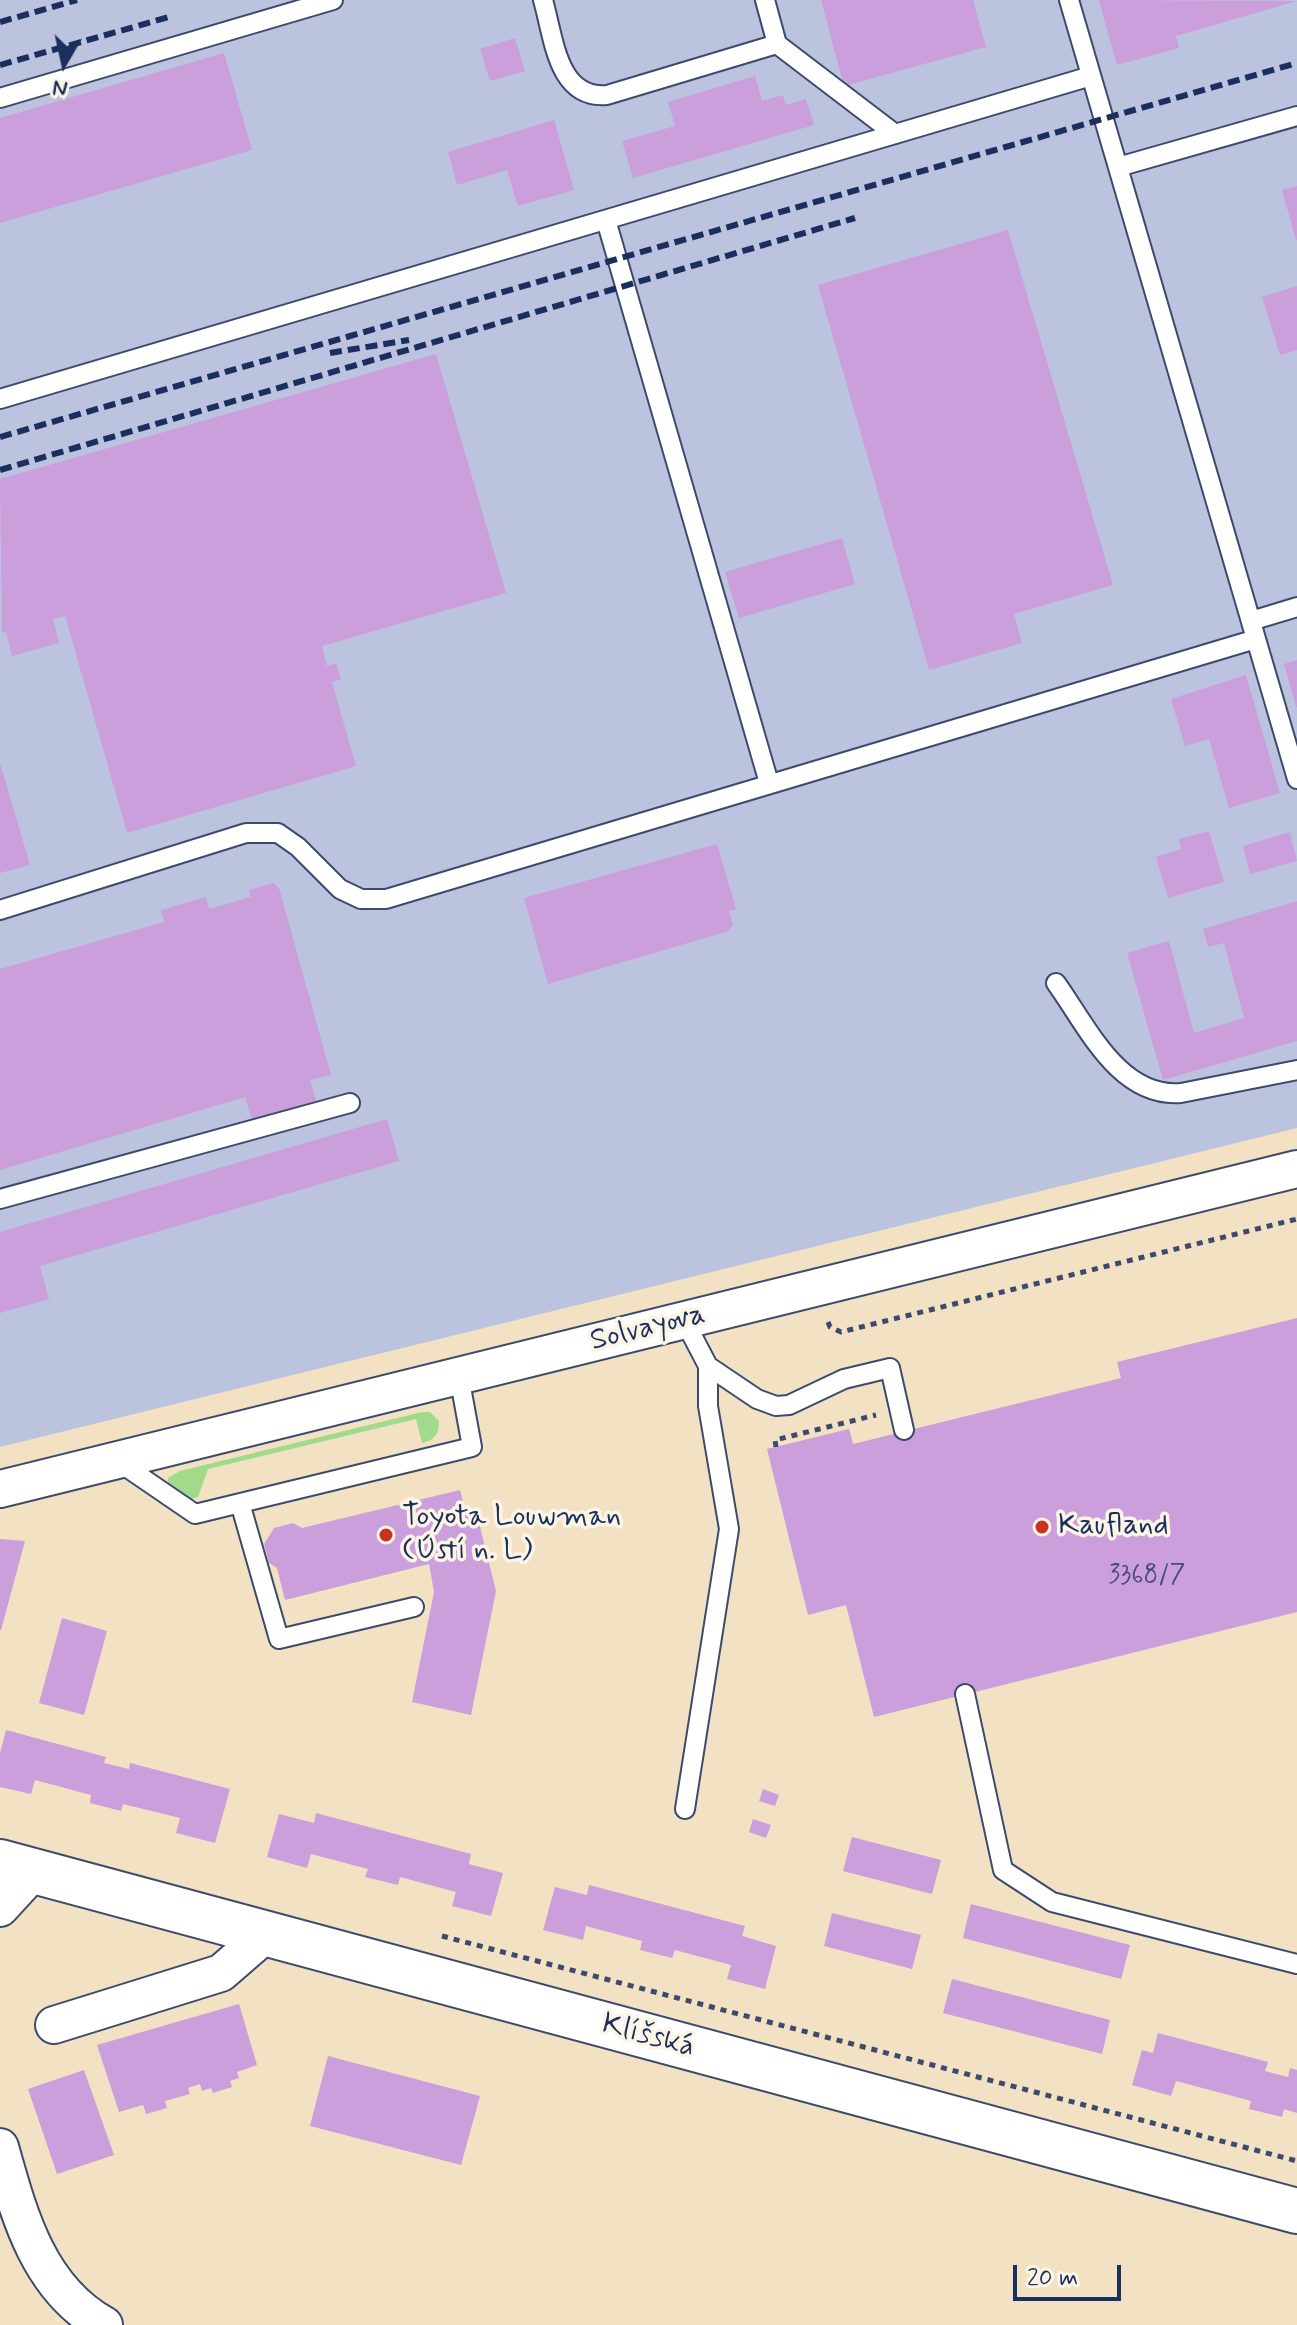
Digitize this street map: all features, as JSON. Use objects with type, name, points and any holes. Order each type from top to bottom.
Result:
[{"type":"street","name":"Solvayova","points":[[0,1489],[1297,1169]]},
{"type":"street","points":[[0,1908],[17,1867]]},
{"type":"street","name":"Klíšská","points":[[17,1867],[1297,2211]]},
{"type":"street","points":[[54,2025],[221,1973],[266,1934]]},
{"type":"street","points":[[0,2147],[22,2226],[49,2278],[104,2325]]},
{"type":"lane","points":[[0,98],[333,0]]},
{"type":"lane","points":[[543,0],[564,74],[576,89],[589,95],[607,95],[777,44]]},
{"type":"lane","points":[[765,0],[777,44],[895,134]]},
{"type":"lane","points":[[1069,0],[1297,779]]},
{"type":"lane","points":[[0,399],[1091,76]]},
{"type":"lane","points":[[1118,167],[1297,116]]},
{"type":"lane","points":[[606,220],[769,783]]},
{"type":"lane","points":[[1251,621],[1297,607]]},
{"type":"lane","points":[[0,910],[246,833],[278,833],[298,847],[340,889],[361,899],[386,899],[1256,639]]},
{"type":"lane","points":[[1056,983],[1114,1063],[1144,1088],[1163,1094],[1181,1093],[1297,1070]]},
{"type":"lane","points":[[0,1199],[350,1103]]},
{"type":"lane","points":[[684,1320],[708,1366],[708,1406],[729,1529],[685,1809]]},
{"type":"lane","points":[[708,1366],[757,1399],[776,1406],[789,1405],[836,1381],[890,1368],[904,1430]]},
{"type":"lane","points":[[116,1460],[195,1514],[472,1447],[459,1376]]},
{"type":"lane","points":[[240,1503],[279,1639],[414,1607]]},
{"type":"lane","points":[[965,1694],[1003,1870],[1052,1902],[1297,1964]]},
{"type":"path","points":[[825,1311],[830,1327],[841,1332],[1297,1219]]},
{"type":"path","points":[[776,1447],[775,1440],[900,1409]]},
{"type":"path","points":[[432,1933],[1297,2161]]},
{"type":"shaded area","points":[[0,0],[1297,0],[1297,1128],[0,1447]]},
{"type":"green space","points":[[430,1412],[439,1421],[435,1436],[426,1442],[422,1443],[416,1419],[208,1469],[198,1497],[182,1501],[168,1489],[168,1478],[180,1471]]},
{"type":"building","points":[[821,0],[973,0],[986,47],[844,86]]},
{"type":"building","points":[[1099,1],[1297,1],[1176,36],[1179,48],[1117,65]]},
{"type":"building","points":[[515,38],[525,71],[490,81],[480,49]]},
{"type":"building","points":[[224,53],[252,150],[0,223],[0,118]]},
{"type":"building","points":[[755,76],[762,101],[783,95],[786,105],[806,99],[814,125],[633,178],[622,141],[675,126],[668,102]]},
{"type":"building","points":[[554,120],[574,190],[518,206],[507,170],[457,185],[448,152]]},
{"type":"building","points":[[1297,186],[1297,240],[1296,240],[1282,190]]},
{"type":"building","points":[[1008,230],[1113,585],[1014,614],[1022,643],[929,670],[818,285]]},
{"type":"building","points":[[1297,286],[1297,350],[1280,355],[1262,297]]},
{"type":"building","points":[[436,354],[506,593],[322,646],[327,666],[336,663],[341,679],[332,682],[356,766],[127,833],[65,616],[53,619],[59,643],[12,656],[6,632],[2,633],[0,479]]},
{"type":"building","points":[[842,538],[855,584],[739,618],[725,572]]},
{"type":"building","points":[[1297,660],[1297,707],[1296,707],[1284,664]]},
{"type":"building","points":[[1246,675],[1280,793],[1229,808],[1209,739],[1185,746],[1171,699]]},
{"type":"building","points":[[0,763],[30,865],[0,873]]},
{"type":"building","points":[[1209,831],[1224,882],[1168,898],[1156,857],[1181,849],[1179,839]]},
{"type":"building","points":[[1290,832],[1297,861],[1250,874],[1243,846]]},
{"type":"building","points":[[717,844],[736,909],[729,911],[733,924],[729,931],[548,984],[524,898]]},
{"type":"building","points":[[274,883],[279,888],[331,1075],[310,1080],[316,1101],[252,1120],[245,1097],[0,1170],[0,969],[164,922],[161,910],[206,897],[209,909],[251,897],[249,890]]},
{"type":"building","points":[[1297,901],[1297,1041],[1163,1080],[1127,953],[1169,941],[1194,1033],[1244,1018],[1224,943],[1208,947],[1203,929]]},
{"type":"building","points":[[387,1119],[399,1161],[40,1266],[49,1299],[0,1313],[0,1232]]},
{"type":"building","name":"Kaufland","points":[[1297,1318],[1297,1612],[874,1717],[846,1605],[808,1615],[767,1449],[849,1429],[853,1444],[1121,1378],[1117,1362]]},
{"type":"building","points":[[460,1490],[466,1513],[476,1511],[496,1591],[471,1715],[412,1702],[434,1592],[429,1564],[285,1600],[277,1568],[269,1563],[264,1544],[274,1528],[293,1523],[302,1528]]},
{"type":"building","points":[[0,1539],[25,1541],[1,1630],[0,1630]]},
{"type":"building","points":[[62,1618],[107,1631],[84,1715],[39,1703]]},
{"type":"building","points":[[6,1730],[106,1757],[104,1763],[129,1769],[130,1763],[230,1789],[215,1843],[176,1833],[180,1818],[123,1804],[121,1811],[90,1803],[91,1795],[35,1780],[31,1794],[0,1787],[0,1753]]},
{"type":"building","points":[[763,1789],[779,1795],[775,1806],[759,1801]]},
{"type":"building","points":[[316,1813],[471,1854],[469,1864],[503,1873],[491,1916],[452,1906],[456,1892],[400,1877],[398,1885],[365,1877],[368,1869],[311,1854],[307,1868],[267,1857],[279,1814],[314,1823]]},
{"type":"building","points":[[753,1819],[771,1825],[766,1838],[749,1832]]},
{"type":"building","points":[[852,1837],[941,1860],[932,1894],[843,1871]]},
{"type":"building","points":[[589,1885],[745,1926],[742,1936],[776,1946],[765,1989],[727,1979],[731,1965],[675,1950],[672,1958],[640,1950],[642,1941],[586,1926],[583,1940],[543,1930],[555,1887],[587,1895]]},
{"type":"building","points":[[971,1904],[1130,1945],[1121,1979],[963,1938]]},
{"type":"building","points":[[832,1913],[921,1935],[912,1969],[824,1946]]},
{"type":"building","points":[[952,1979],[1110,2020],[1102,2054],[943,2013]]},
{"type":"building","points":[[239,2004],[257,2065],[237,2072],[239,2078],[230,2081],[232,2087],[213,2093],[211,2088],[202,2091],[200,2084],[188,2088],[190,2094],[165,2101],[167,2108],[146,2114],[143,2105],[119,2112],[97,2045]]},
{"type":"building","points":[[1158,2033],[1268,2062],[1265,2071],[1288,2077],[1290,2068],[1297,2070],[1297,2113],[1284,2109],[1282,2117],[1249,2109],[1251,2101],[1176,2081],[1171,2096],[1132,2085],[1142,2050],[1153,2053]]},
{"type":"building","points":[[328,2056],[480,2096],[461,2165],[310,2126]]},
{"type":"building","points":[[84,2070],[114,2155],[57,2174],[28,2089]]},
{"type":"railway","points":[[0,22],[77,0]]},
{"type":"railway","points":[[0,65],[169,17]]},
{"type":"railway","points":[[0,437],[1297,63]]},
{"type":"railway","points":[[0,470],[855,218]]},
{"type":"railway","points":[[330,353],[409,340]]},
{"type":"place","name":"Kaufland","points":[[1042,1527]]},
{"type":"place","name":"Toyota Louwman (Ústí n. L)","points":[[386,1535]]}]
